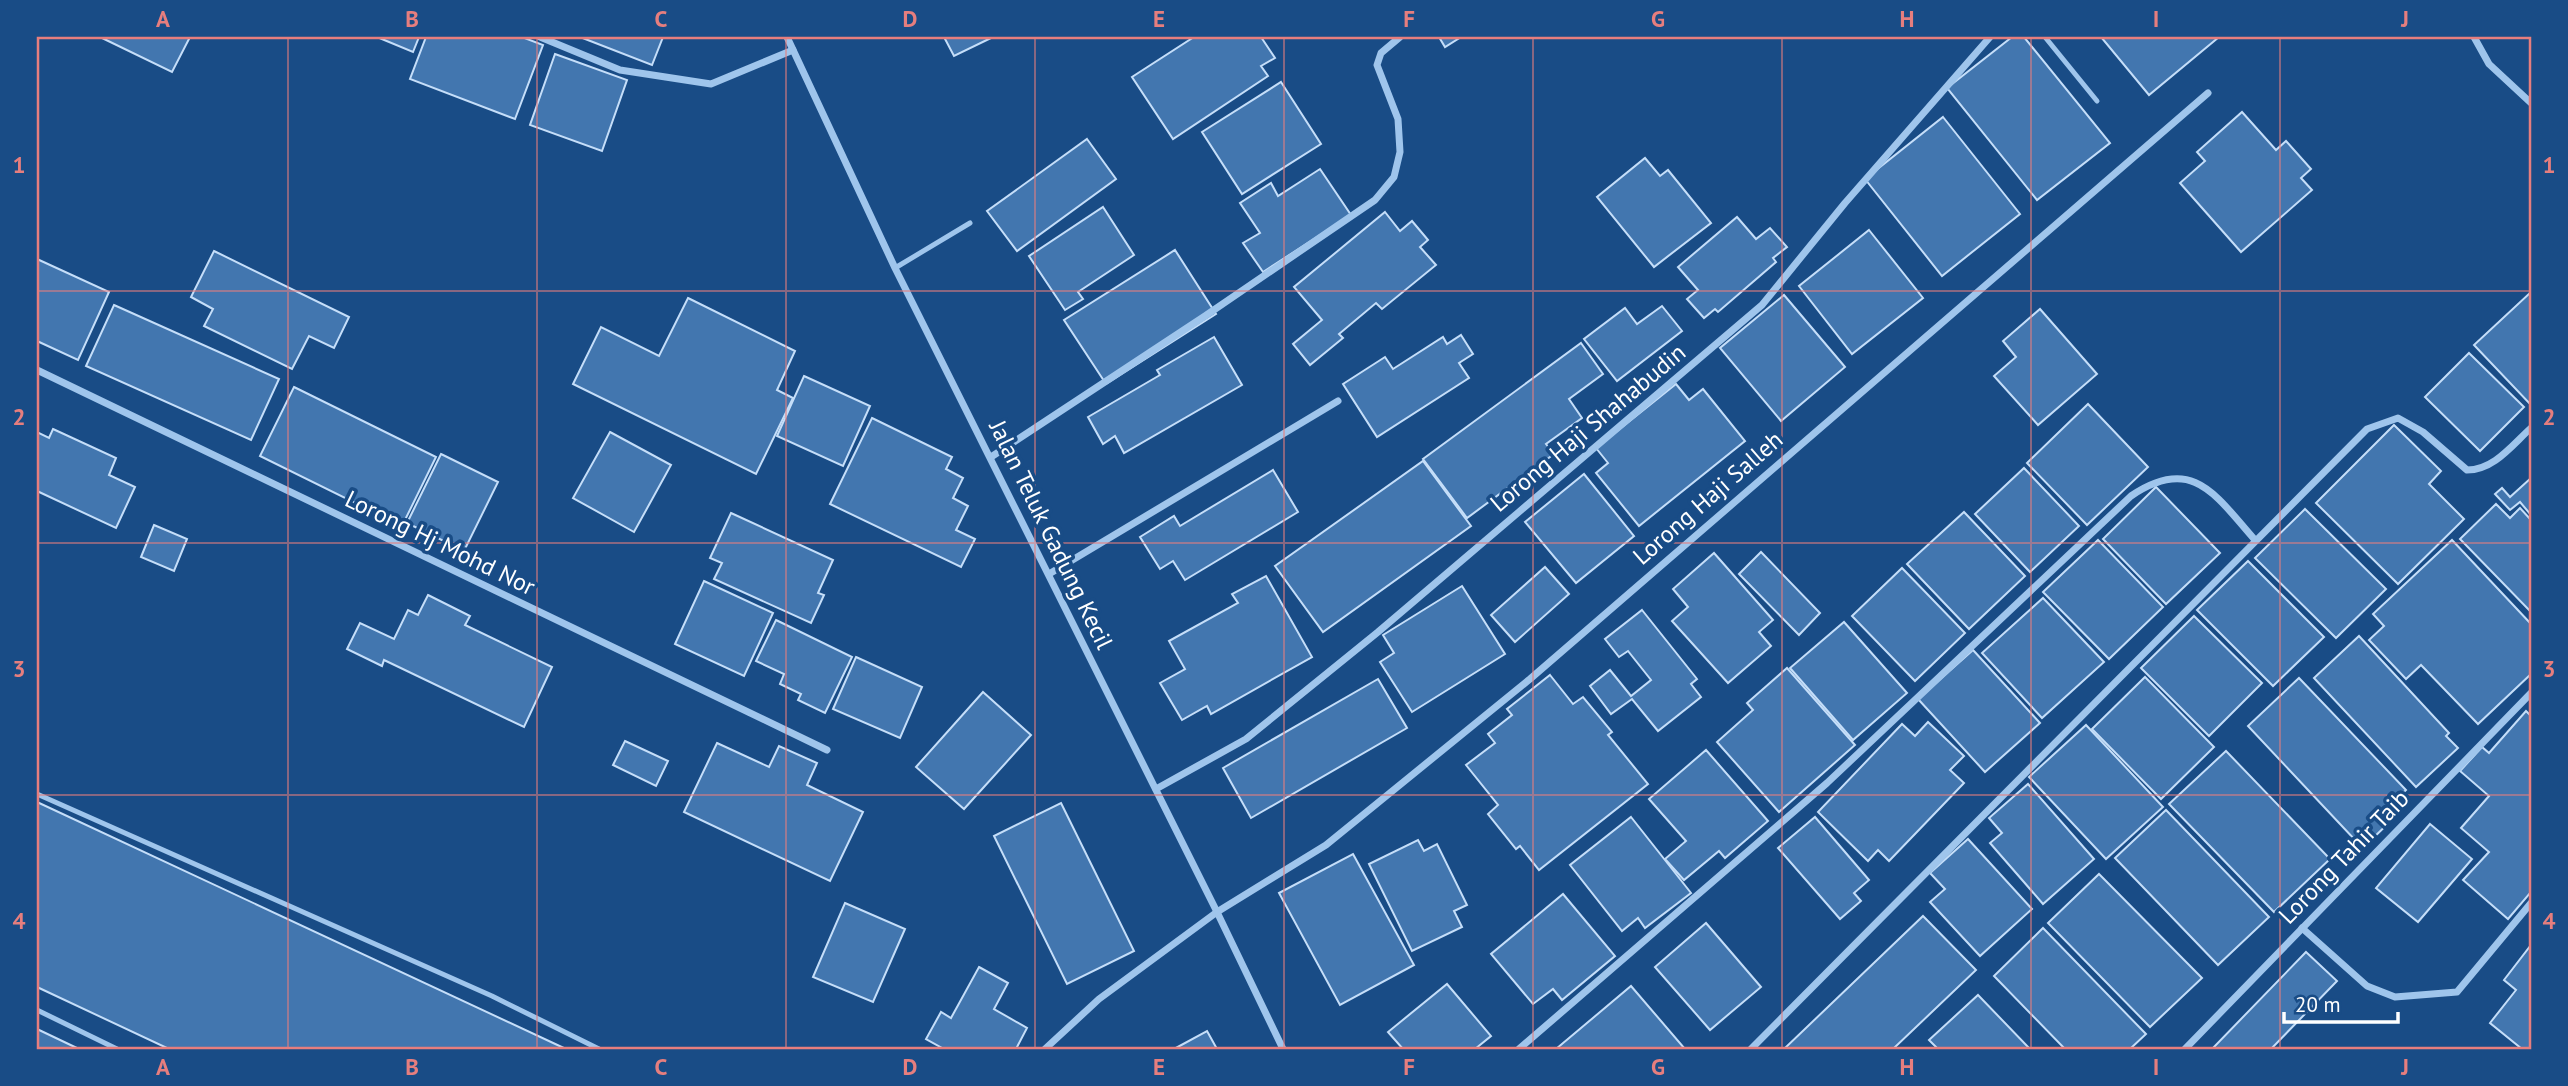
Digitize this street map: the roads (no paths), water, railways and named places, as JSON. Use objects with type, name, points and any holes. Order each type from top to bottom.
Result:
[{"type":"street","points":[[540,37],[620,70],[711,84],[793,50]]},
{"type":"street","name":"Jalan Teluk Gadung Kecil","points":[[787,37],[895,268],[1283,1049]]},
{"type":"street","points":[[991,457],[1375,200],[1394,177],[1400,152],[1398,119],[1377,65],[1381,53],[1400,37]]},
{"type":"street","name":"Lorong Haji Shahabudin","points":[[1156,789],[1246,739],[1388,624],[1762,305],[1845,204],[1990,37]]},
{"type":"street","points":[[2474,37],[2489,64],[2531,103]]},
{"type":"street","name":"Lorong Haji Salleh","points":[[1045,1049],[1099,999],[1217,912],[1326,845],[1530,679],[2208,93]]},
{"type":"street","name":"Lorong Hj Mohd Nor","points":[[37,370],[827,750]]},
{"type":"street","points":[[1049,574],[1338,401]]},
{"type":"street","points":[[1751,1049],[2367,429],[2398,418],[2423,432],[2467,470],[2480,470],[2497,460],[2531,428]]},
{"type":"street","points":[[1519,1049],[1827,783],[2148,485],[2171,478],[2193,481],[2211,491],[2255,540]]},
{"type":"street","name":"Lorong Tahir Taib","points":[[2185,1049],[2531,693]]},
{"type":"street","points":[[2302,928],[2367,986],[2395,998],[2457,992],[2531,903]]},
{"type":"lane","points":[[2045,37],[2097,101]]},
{"type":"lane","points":[[895,268],[970,223]]},
{"type":"lane","points":[[37,794],[492,996],[598,1049]]},
{"type":"lane","points":[[37,1010],[117,1049]]}]
